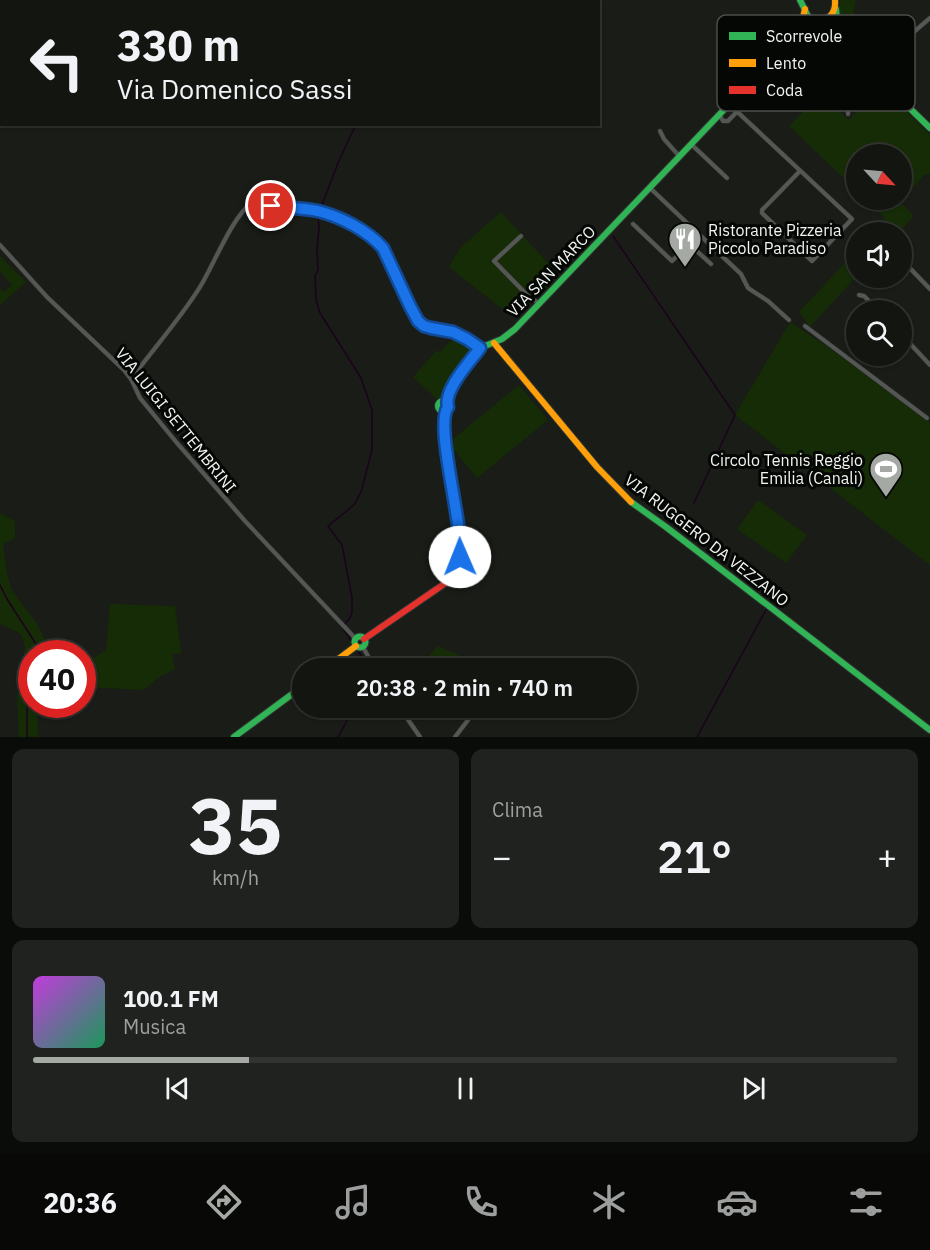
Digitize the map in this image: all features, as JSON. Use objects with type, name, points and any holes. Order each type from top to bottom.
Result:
[{"type":"street","points":[[800,0],[805,6]]},
{"type":"street","points":[[915,31],[930,18]]},
{"type":"street","name":"VIA SAN MARCO","points":[[480,348],[510,334],[725,111]]},
{"type":"street","points":[[913,111],[930,128]]},
{"type":"street","points":[[720,116],[723,121],[727,122],[737,112],[852,219],[812,261],[762,213],[762,210],[800,171]]},
{"type":"street","points":[[660,131],[680,157]]},
{"type":"street","points":[[692,145],[727,178]]},
{"type":"street","points":[[650,188],[741,274],[748,288],[768,301],[789,320]]},
{"type":"street","points":[[131,379],[201,285],[234,224],[250,204],[315,211],[347,223],[367,234],[383,248],[418,321],[424,326],[453,332],[480,348],[452,386],[444,402],[448,407],[443,410],[448,463],[461,537],[458,564],[451,577],[439,588],[364,639]]},
{"type":"street","points":[[633,224],[672,261],[689,244],[711,264]]},
{"type":"street","points":[[521,236],[494,261],[530,298],[539,303]]},
{"type":"street","name":"VIA LUIGI SETTEMBRINI","points":[[0,245],[47,297],[117,363],[131,379],[143,402],[184,452],[245,521],[356,638]]},
{"type":"street","points":[[912,270],[930,289]]},
{"type":"street","points":[[859,295],[868,300]]},
{"type":"street","points":[[514,314],[530,298]]},
{"type":"street","points":[[805,326],[929,418]]},
{"type":"street","name":"VIA RUGGERO DA VEZZANO","points":[[494,343],[562,427],[632,503],[930,730]]},
{"type":"street","points":[[912,346],[930,365]]},
{"type":"street","points":[[364,639],[356,638],[354,643],[366,658]]},
{"type":"street","points":[[341,658],[365,644],[364,639]]},
{"type":"street","points":[[234,737],[292,694]]},
{"type":"street","points":[[407,718],[420,737]]},
{"type":"street","points":[[455,737],[468,718]]},
{"type":"green space","points":[[840,0],[856,0],[853,15],[838,15]]},
{"type":"green space","points":[[804,111],[839,111],[849,120],[857,111],[906,111],[930,135],[930,173],[925,174],[912,189],[912,144],[846,144],[846,180],[789,126]]},
{"type":"green space","points":[[877,210],[908,210],[914,216],[908,222],[882,222],[885,218]]},
{"type":"green space","points":[[501,212],[559,275],[534,300],[530,298],[511,316],[449,267],[460,248]]},
{"type":"green space","points":[[0,256],[26,282],[0,305],[0,288],[4,292],[12,285],[0,271]]},
{"type":"green space","points":[[846,262],[846,288],[810,327],[799,312]]},
{"type":"green space","name":"Circolo Tennis Reggio Emilia (Canali)","points":[[790,322],[846,360],[846,366],[854,366],[930,423],[930,565],[735,415]]},
{"type":"green space","points":[[456,336],[474,351],[438,400],[413,377],[437,350],[440,352]]},
{"type":"green space","points":[[519,385],[548,420],[477,478],[448,443]]},
{"type":"green space","points":[[758,500],[807,535],[786,563],[737,529]]},
{"type":"green space","points":[[0,513],[15,521],[15,538],[3,544],[12,591],[36,622],[45,640],[23,640],[21,634],[0,624]]},
{"type":"green space","points":[[110,604],[175,606],[181,653],[172,654],[175,669],[159,677],[144,690],[96,688],[96,656],[106,650]]},
{"type":"green space","points":[[437,646],[466,658],[428,658]]},
{"type":"green space","points":[[18,718],[37,718],[38,737],[19,737]]},
{"type":"waterway","points":[[320,210],[355,126]]},
{"type":"waterway","points":[[319,214],[318,270],[315,276],[316,300],[320,313],[361,378],[372,410],[372,450],[361,492],[354,505],[328,526],[342,545],[352,598],[352,613],[345,624]]},
{"type":"waterway","points":[[613,236],[735,415],[694,503]]},
{"type":"waterway","points":[[677,540],[767,608],[697,737]]},
{"type":"waterway","points":[[0,585],[33,640]]},
{"type":"waterway","points":[[342,627],[354,645]]},
{"type":"waterway","points":[[357,649],[362,658]]},
{"type":"waterway","points":[[27,718],[27,737]]},
{"type":"waterway","points":[[338,737],[348,718]]},
{"type":"traffic: fast","points":[[800,0],[808,15]]},
{"type":"traffic: fast","points":[[836,9],[837,15]]},
{"type":"traffic: fast","points":[[447,403],[452,386],[480,348],[502,339],[515,329],[723,111]]},
{"type":"traffic: fast","points":[[913,111],[930,128]]},
{"type":"traffic: fast","points":[[443,401],[448,406],[443,411],[438,406],[443,401]]},
{"type":"traffic: fast","points":[[631,502],[930,730]]},
{"type":"traffic: fast","points":[[360,636],[366,642],[360,648],[354,642],[360,636]]},
{"type":"traffic: fast","points":[[234,737],[292,694]]},
{"type":"traffic: slow","points":[[831,15],[835,0]]},
{"type":"traffic: slow","points":[[804,15],[805,9]]},
{"type":"traffic: slow","points":[[494,343],[597,467],[631,502]]},
{"type":"traffic: slow","points":[[340,658],[356,646]]},
{"type":"traffic: jam","points":[[364,639],[447,582],[459,561],[461,532],[447,460],[445,411]]},
{"type":"place","name":"Ristorante Pizzeria Piccolo Paradiso","points":[[685,268]]},
{"type":"place","name":"Circolo Tennis Reggio Emilia (Canali)","points":[[886,498]]},
{"type":"route","points":[[271,206],[326,214],[367,234],[383,248],[418,321],[424,326],[453,332],[480,348],[452,386],[447,403],[448,408],[445,411],[445,440],[461,537],[460,557]]}]
